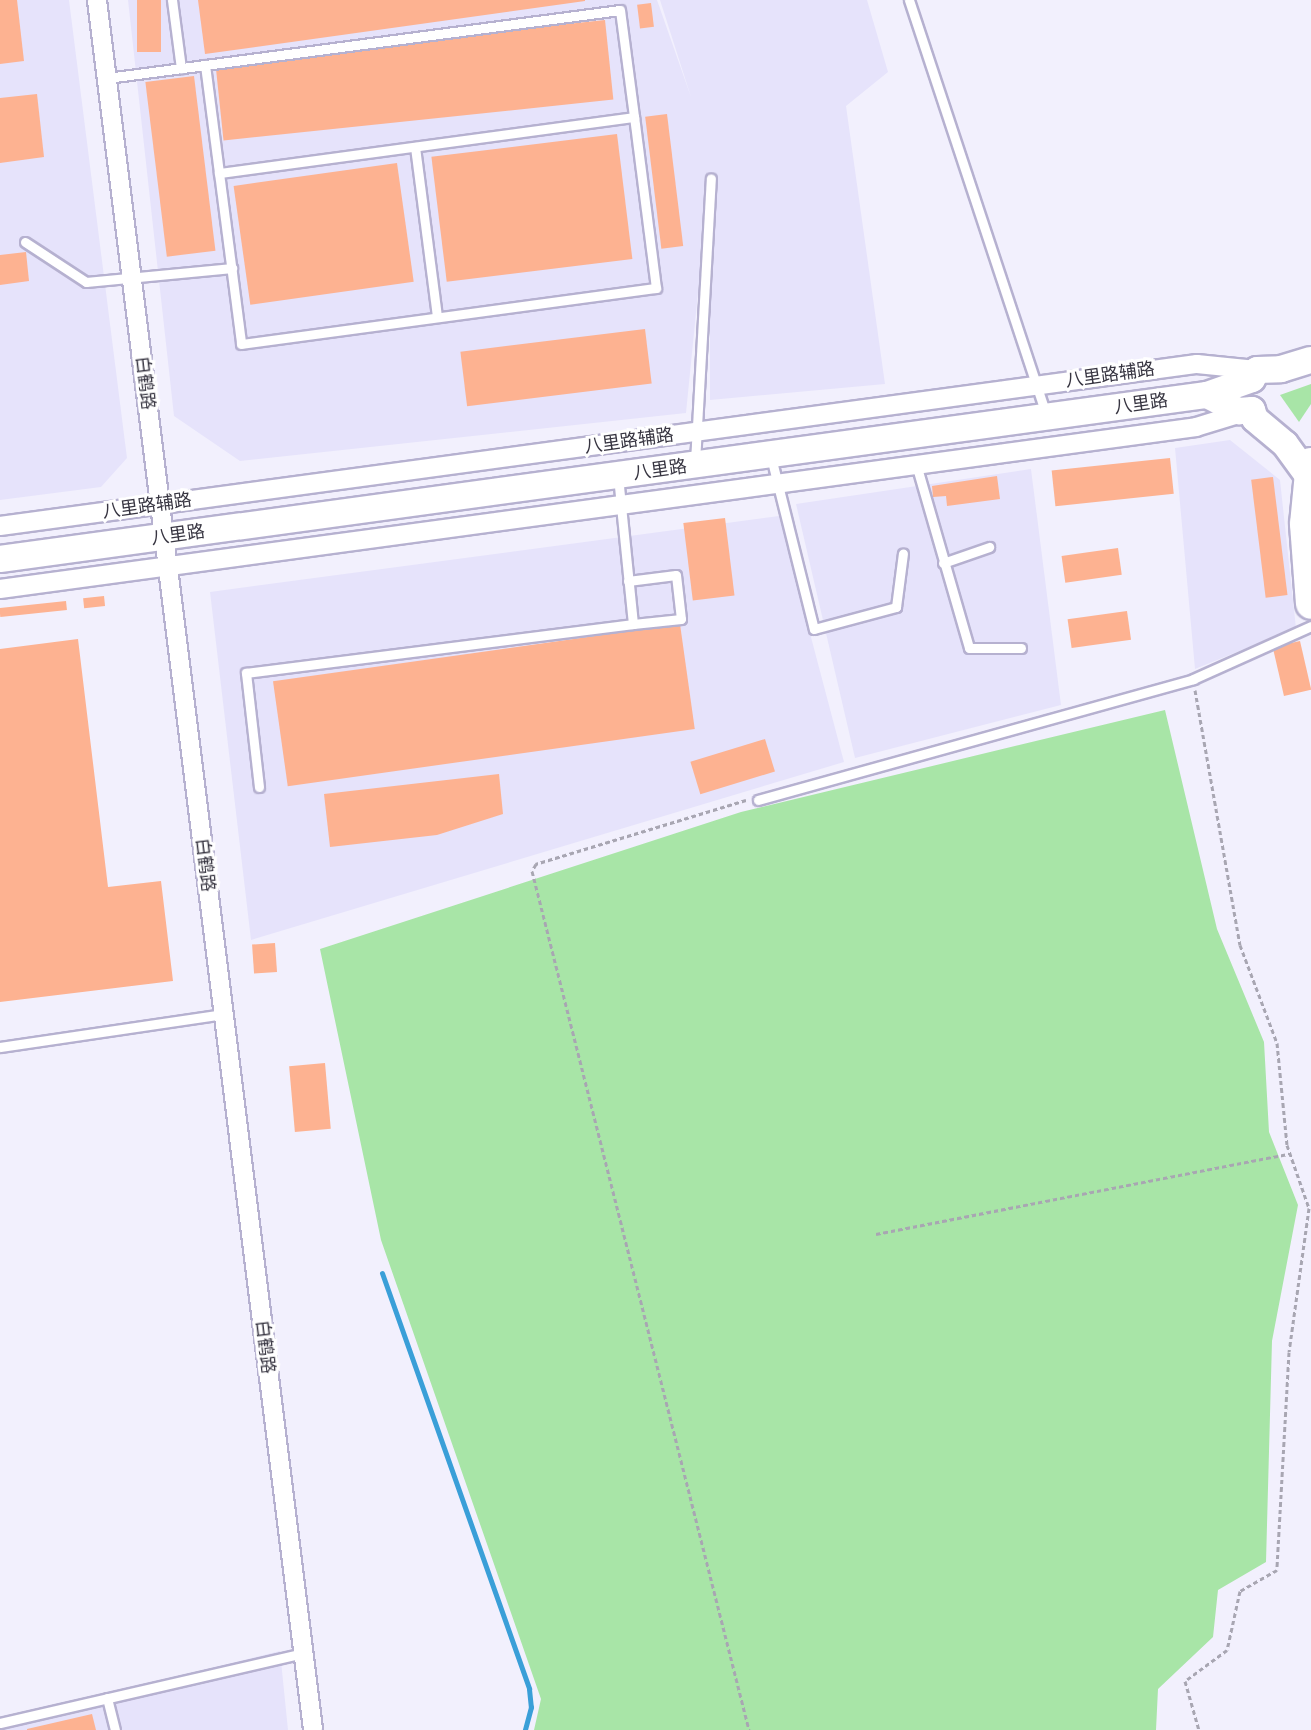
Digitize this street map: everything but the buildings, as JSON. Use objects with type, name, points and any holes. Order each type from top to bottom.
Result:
[{"type":"highway","points":[[1310,470],[1305,524],[1311,604]]},
{"type":"main road","name":"八里路","points":[[0,559],[1207,395],[1252,379],[1257,370],[1281,369],[1311,360]]},
{"type":"main road","points":[[1207,395],[1239,411],[1252,410],[1255,419],[1310,470]]},
{"type":"street","name":"白鹤路","points":[[97,0],[313,1730]]},
{"type":"street","name":"八里路辅路","points":[[0,526],[1197,364],[1257,370]]},
{"type":"street","points":[[0,589],[1196,427],[1252,410]]},
{"type":"lane","points":[[172,0],[181,68]]},
{"type":"lane","points":[[909,0],[1047,417]]},
{"type":"lane","points":[[107,78],[181,68],[620,10],[656,288],[241,344],[205,65]]},
{"type":"lane","points":[[219,173],[634,117]]},
{"type":"lane","points":[[415,147],[437,318]]},
{"type":"lane","points":[[695,465],[711,178]]},
{"type":"lane","points":[[25,242],[86,282],[232,268]]},
{"type":"lane","points":[[770,455],[814,629],[896,607],[903,553]]},
{"type":"lane","points":[[916,465],[969,648],[1021,648]]},
{"type":"lane","points":[[618,475],[633,624]]},
{"type":"lane","points":[[943,563],[989,547]]},
{"type":"lane","points":[[259,787],[246,673],[681,619],[676,575],[628,581]]},
{"type":"lane","points":[[758,800],[1193,679],[1311,626]]},
{"type":"lane","points":[[0,1047],[223,1014]]},
{"type":"lane","points":[[0,1723],[303,1653]]},
{"type":"lane","points":[[107,1698],[115,1730]]},
{"type":"path","points":[[1193,679],[1239,945],[1277,1043],[1290,1154],[1309,1208],[1289,1352],[1276,1570],[1240,1591],[1227,1650],[1185,1681],[1199,1730]]},
{"type":"path","points":[[749,1730],[532,871],[536,864],[745,800],[758,800]]},
{"type":"path","points":[[876,1234],[1290,1154]]},
{"type":"shaded area","points":[[0,0],[69,0],[127,458],[101,487],[0,500]]},
{"type":"shaded area","points":[[128,0],[657,0],[691,97],[660,0],[867,0],[888,72],[846,106],[885,384],[710,400],[710,173],[686,413],[240,461],[174,416]]},
{"type":"shaded area","points":[[1230,440],[1280,480],[1296,628],[1195,669],[1175,448]]},
{"type":"shaded area","points":[[1031,469],[1061,705],[855,758],[796,504]]},
{"type":"shaded area","points":[[779,516],[844,762],[251,940],[210,592]]},
{"type":"shaded area","points":[[280,1651],[288,1730],[0,1730],[0,1720]]},
{"type":"green space","points":[[1311,384],[1311,404],[1299,422],[1280,395]]},
{"type":"green space","points":[[1165,710],[1217,929],[1264,1042],[1269,1132],[1298,1205],[1272,1341],[1266,1562],[1218,1590],[1213,1637],[1158,1689],[1156,1730],[534,1730],[541,1699],[381,1240],[320,949],[741,812]]},
{"type":"waterway","points":[[382,1273],[529,1689],[531,1707],[525,1730]]}]
